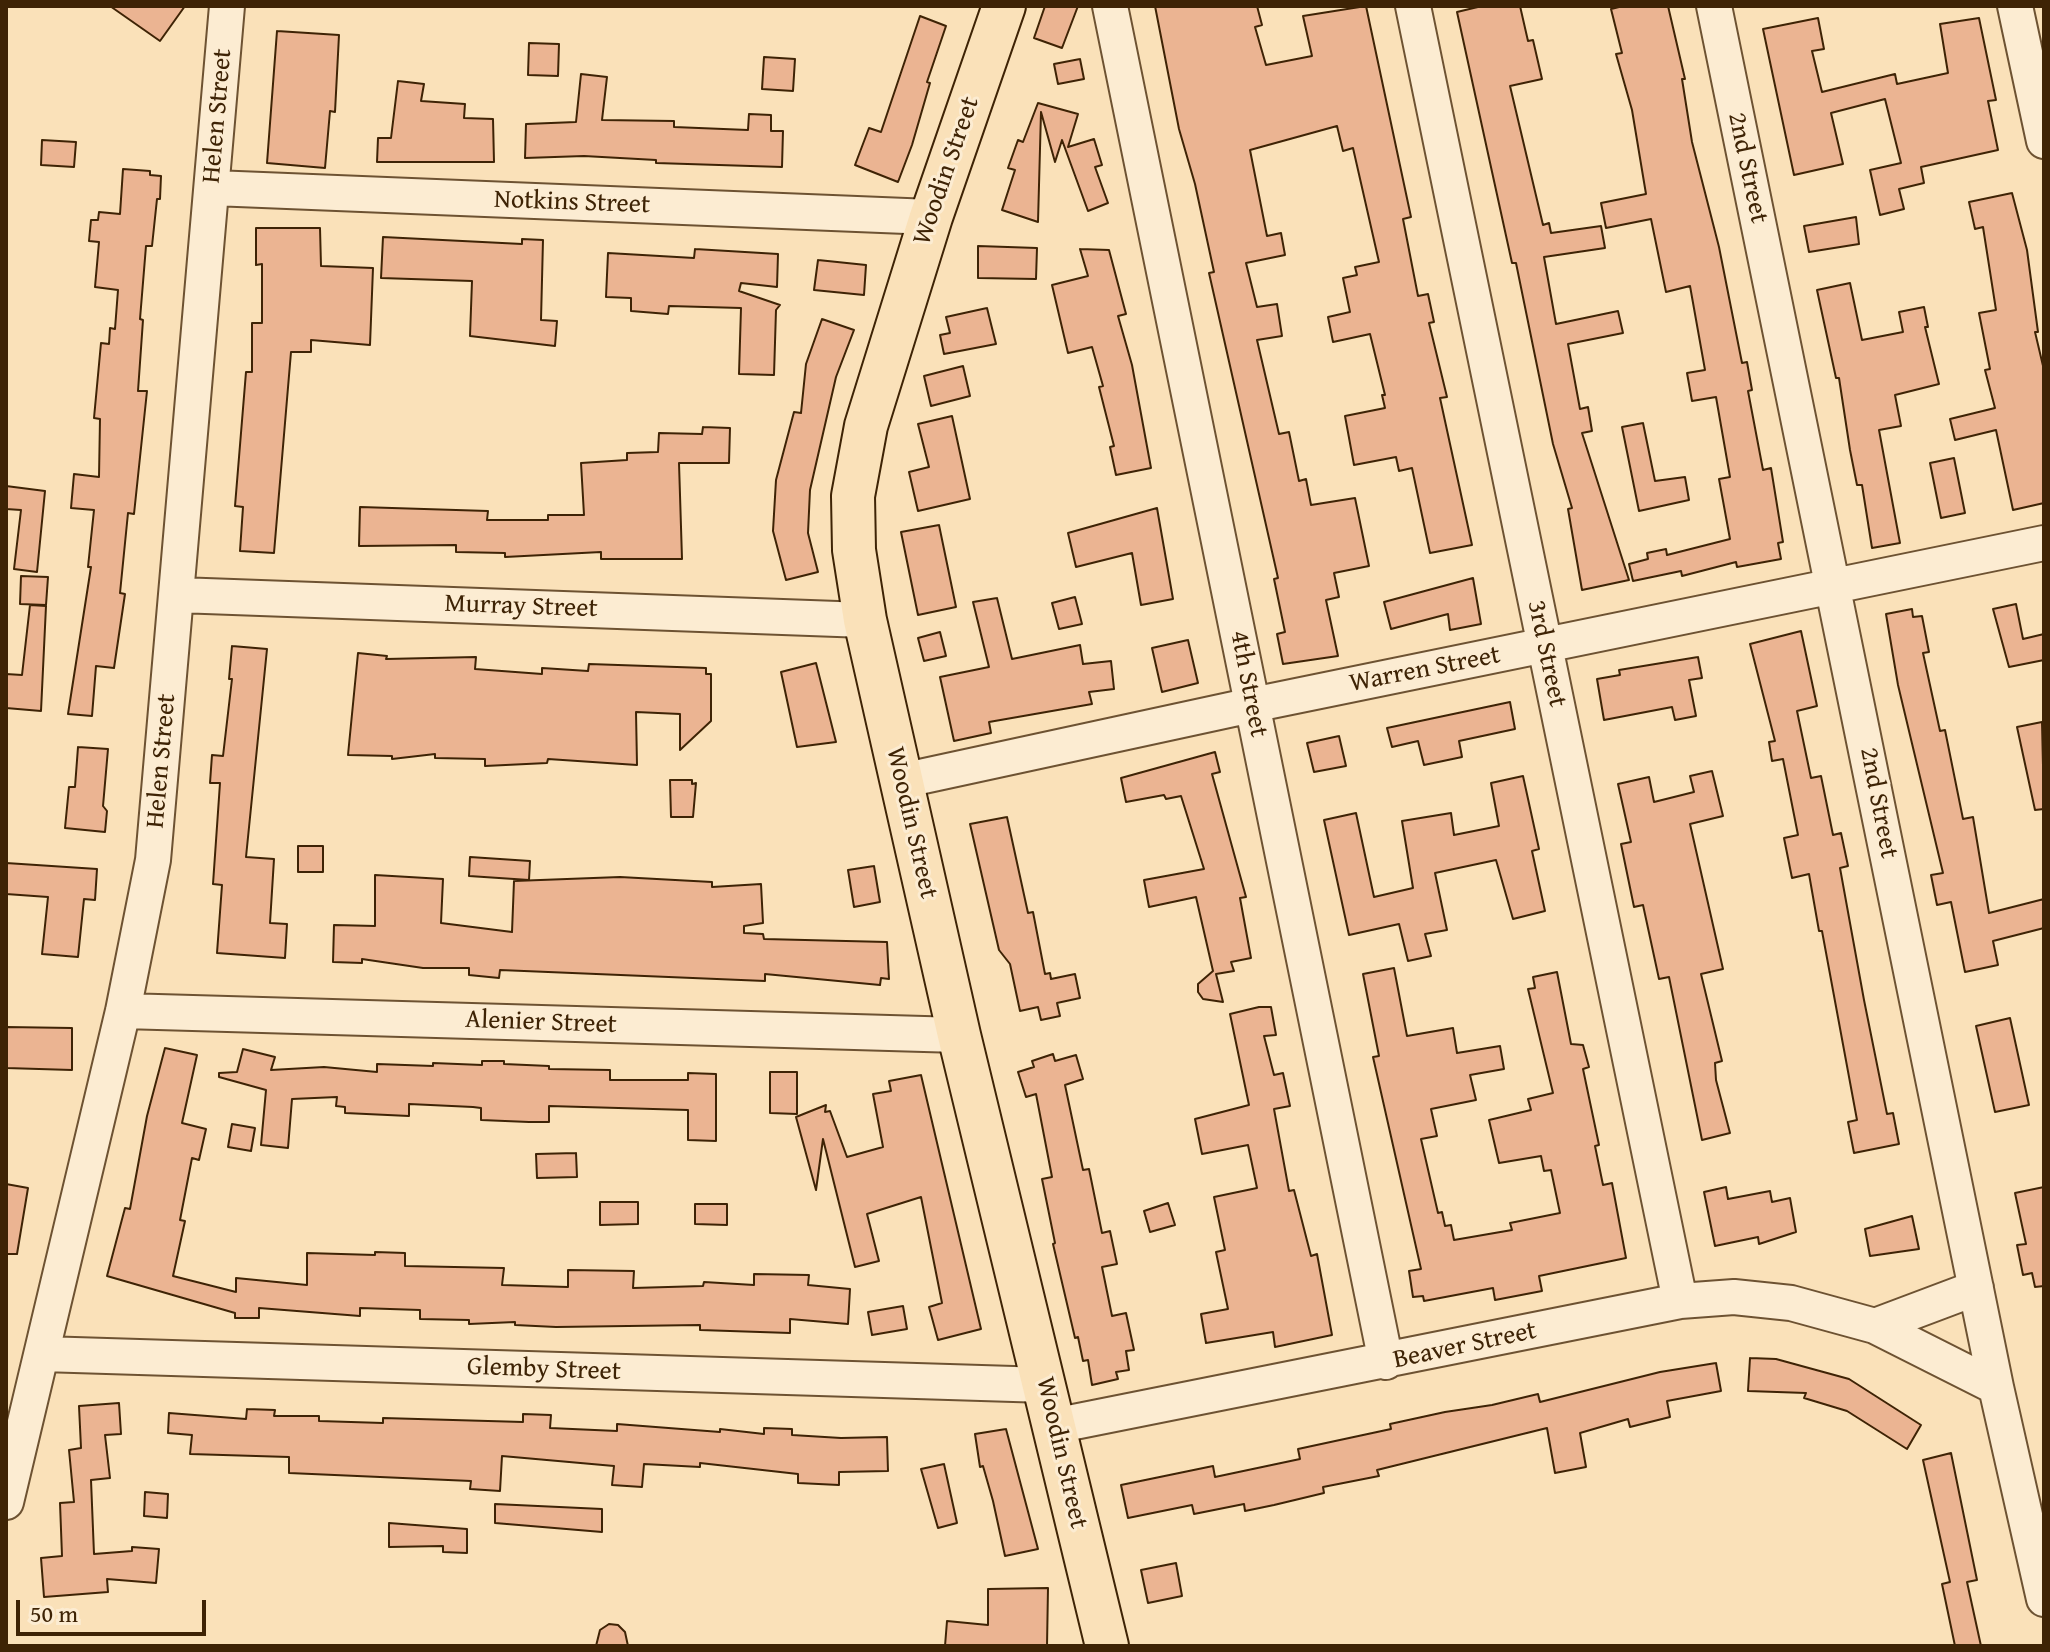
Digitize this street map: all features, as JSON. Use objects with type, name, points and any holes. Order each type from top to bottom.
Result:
[{"type":"main road","name":"Woodin Street","points":[[1004,6],[931,217],[859,453],[853,496],[854,550],[865,620],[959,1035],[1107,1646]]},
{"type":"street","name":"Helen Street","points":[[6,1502],[123,1011],[153,860],[227,6]]},
{"type":"street","name":"4th Street","points":[[1110,6],[1386,1362]]},
{"type":"street","name":"3rd Street","points":[[1413,6],[1680,1301]]},
{"type":"street","name":"2nd Street","points":[[1714,6],[1996,1387],[2044,1599]]},
{"type":"street","points":[[2015,6],[2044,141]]},
{"type":"street","name":"Notkins Street","points":[[213,188],[931,217]]},
{"type":"street","name":"Warren Street","points":[[901,781],[1252,705],[2044,543]]},
{"type":"street","name":"Murray Street","points":[[178,595],[865,620]]},
{"type":"street","name":"Alenier Street","points":[[123,1011],[959,1035]]},
{"type":"street","points":[[1875,1326],[1976,1288]]},
{"type":"street","name":"Beaver Street","points":[[1054,1426],[1680,1301],[1734,1297],[1791,1303],[1875,1326],[1996,1387]]},
{"type":"street","name":"Glemby Street","points":[[42,1354],[1046,1385]]},
{"type":"building","points":[[110,6],[185,6],[160,41]]},
{"type":"building","points":[[1045,6],[1078,6],[1062,48],[1034,38]]},
{"type":"building","points":[[1155,6],[1257,6],[1262,25],[1255,27],[1266,65],[1312,56],[1303,16],[1366,6],[1411,217],[1403,219],[1418,296],[1428,294],[1434,322],[1429,323],[1447,397],[1440,398],[1472,545],[1430,553],[1412,468],[1399,471],[1396,457],[1354,465],[1345,416],[1385,408],[1382,395],[1385,395],[1370,334],[1333,342],[1328,317],[1350,312],[1343,278],[1357,275],[1355,267],[1379,262],[1353,148],[1343,151],[1337,126],[1250,150],[1267,236],[1281,233],[1285,255],[1246,263],[1257,307],[1277,304],[1282,336],[1257,340],[1279,434],[1289,432],[1299,481],[1306,479],[1311,505],[1355,498],[1369,566],[1334,573],[1339,597],[1326,600],[1338,656],[1283,664],[1277,634],[1285,632],[1274,579],[1278,578],[1209,273],[1214,272],[1195,184],[1179,129]]},
{"type":"building","points":[[1482,6],[1520,6],[1528,41],[1533,40],[1542,79],[1510,86],[1543,225],[1549,223],[1551,233],[1601,226],[1605,248],[1544,257],[1556,324],[1618,311],[1623,333],[1568,344],[1580,409],[1588,407],[1592,431],[1582,433],[1629,580],[1582,590],[1568,509],[1572,508],[1553,444],[1516,263],[1512,263],[1457,12]]},
{"type":"building","points":[[1668,6],[1685,79],[1682,79],[1692,142],[1719,247],[1742,363],[1747,362],[1752,390],[1748,391],[1763,470],[1771,468],[1783,542],[1778,543],[1781,559],[1737,567],[1736,562],[1682,576],[1681,571],[1633,581],[1629,564],[1648,559],[1647,553],[1666,549],[1667,555],[1730,539],[1719,479],[1730,477],[1716,397],[1692,401],[1687,373],[1705,370],[1690,286],[1666,292],[1651,219],[1606,228],[1601,203],[1646,194],[1632,110],[1616,54],[1622,53],[1611,9]]},
{"type":"building","points":[[920,16],[946,26],[927,82],[930,83],[912,145],[898,182],[855,165],[869,128],[881,132]]},
{"type":"building","points":[[1818,18],[1824,49],[1812,51],[1822,92],[1895,74],[1897,84],[1948,73],[1940,24],[1979,18],[1996,100],[1988,101],[1998,150],[1921,167],[1924,183],[1899,189],[1904,209],[1880,215],[1870,170],[1901,163],[1885,99],[1831,113],[1843,164],[1794,175],[1763,29]]},
{"type":"building","points":[[277,31],[339,35],[335,112],[330,111],[325,168],[267,163]]},
{"type":"building","points":[[529,43],[559,44],[558,76],[528,75]]},
{"type":"building","points":[[764,57],[795,59],[793,91],[762,89]]},
{"type":"building","points":[[1080,59],[1084,79],[1058,84],[1054,64]]},
{"type":"building","points":[[581,74],[607,77],[602,120],[674,121],[674,127],[748,130],[749,114],[771,115],[771,131],[783,131],[782,167],[656,163],[656,160],[584,156],[525,158],[526,124],[576,122]]},
{"type":"building","points":[[398,81],[424,84],[421,101],[465,104],[464,118],[493,119],[494,162],[377,162],[378,138],[391,138]]},
{"type":"building","points":[[1038,103],[1078,114],[1068,147],[1094,139],[1102,165],[1095,167],[1108,203],[1088,211],[1062,140],[1055,162],[1041,112],[1038,222],[1002,210],[1015,170],[1008,168],[1018,140],[1023,142]]},
{"type":"building","points":[[42,140],[76,142],[74,167],[41,165]]},
{"type":"building","points":[[123,169],[150,171],[150,175],[161,176],[160,199],[157,199],[152,246],[146,246],[138,391],[147,391],[134,514],[128,513],[120,593],[125,594],[114,668],[96,666],[92,716],[68,714],[91,567],[88,567],[94,510],[71,508],[74,474],[99,477],[100,419],[94,418],[101,343],[109,344],[110,328],[115,329],[118,290],[95,287],[99,242],[89,241],[91,220],[98,220],[99,212],[120,214]]},
{"type":"building","points":[[2012,193],[2027,250],[2038,332],[2035,332],[2044,370],[2044,503],[2013,510],[1996,430],[1955,440],[1950,419],[1995,408],[1985,370],[1990,369],[1979,313],[1996,310],[1983,227],[1975,229],[1969,202]]},
{"type":"building","points":[[1856,217],[1859,244],[1809,252],[1804,226]]},
{"type":"building","points":[[256,228],[320,228],[321,266],[373,268],[370,345],[311,340],[311,352],[291,352],[274,553],[240,551],[243,507],[235,506],[246,372],[252,372],[252,323],[262,323],[262,264],[256,265]]},
{"type":"building","points":[[383,237],[522,244],[522,239],[543,240],[541,320],[557,321],[555,346],[470,336],[472,281],[381,278]]},
{"type":"building","points":[[978,246],[1037,248],[1036,279],[978,278]]},
{"type":"building","points":[[695,249],[778,254],[777,287],[741,283],[739,291],[780,305],[776,310],[774,375],[739,374],[741,308],[669,306],[668,314],[631,311],[631,298],[606,297],[608,253],[694,258]]},
{"type":"building","points":[[1080,249],[1109,250],[1126,314],[1118,316],[1132,365],[1151,468],[1116,475],[1110,447],[1114,446],[1099,387],[1103,386],[1092,347],[1068,353],[1052,285],[1088,276]]},
{"type":"building","points":[[818,260],[866,265],[864,295],[814,290]]},
{"type":"building","points":[[1850,283],[1862,340],[1903,332],[1899,312],[1924,307],[1928,327],[1925,327],[1939,384],[1895,395],[1901,426],[1879,430],[1900,543],[1872,548],[1862,485],[1857,485],[1839,378],[1836,378],[1817,290]]},
{"type":"building","points":[[987,308],[996,344],[944,354],[940,335],[950,333],[946,317]]},
{"type":"building","points":[[822,319],[854,330],[836,377],[810,490],[808,533],[818,572],[786,580],[773,531],[776,480],[794,412],[801,413],[806,364]]},
{"type":"building","points":[[963,366],[970,396],[931,406],[924,376]]},
{"type":"building","points":[[952,416],[970,499],[918,511],[909,472],[929,467],[918,424]]},
{"type":"building","points":[[1643,423],[1655,481],[1685,477],[1689,500],[1639,511],[1622,427]]},
{"type":"building","points":[[703,427],[730,428],[729,463],[679,463],[682,559],[601,559],[601,552],[505,557],[505,553],[456,552],[456,545],[359,546],[360,507],[488,511],[487,520],[548,520],[548,515],[584,515],[581,463],[627,460],[627,453],[658,452],[659,433],[702,434]]},
{"type":"building","points":[[1954,458],[1965,513],[1941,518],[1930,463]]},
{"type":"building","points":[[6,486],[45,491],[37,572],[14,569],[21,510],[6,509]]},
{"type":"building","points":[[1157,508],[1173,599],[1141,605],[1132,553],[1076,567],[1068,533]]},
{"type":"building","points":[[939,525],[956,607],[918,615],[901,532]]},
{"type":"building","points":[[21,576],[48,577],[46,605],[20,604]]},
{"type":"building","points":[[1473,578],[1481,624],[1450,630],[1448,614],[1391,629],[1384,602]]},
{"type":"building","points":[[1075,597],[1082,624],[1059,629],[1052,603]]},
{"type":"building","points":[[997,598],[1012,659],[1080,645],[1083,664],[1111,661],[1114,689],[1089,692],[1092,704],[989,722],[991,733],[954,741],[940,677],[989,667],[973,602]]},
{"type":"building","points":[[2016,604],[2023,639],[2044,634],[2044,660],[2009,667],[1993,609]]},
{"type":"building","points":[[30,605],[46,606],[41,711],[6,708],[6,674],[22,675]]},
{"type":"building","points":[[1912,609],[1913,617],[1922,616],[1929,652],[1923,653],[1940,731],[1945,730],[1963,819],[1973,817],[1989,913],[2044,899],[2044,928],[1993,941],[1998,965],[1965,972],[1951,902],[1937,905],[1931,875],[1943,873],[1898,685],[1886,614]]},
{"type":"building","points":[[1801,631],[1817,706],[1797,711],[1811,778],[1821,776],[1833,835],[1841,833],[1848,866],[1840,868],[1864,1000],[1887,1114],[1893,1113],[1899,1144],[1854,1153],[1848,1122],[1857,1120],[1822,931],[1819,931],[1809,874],[1792,878],[1784,838],[1798,835],[1783,759],[1772,761],[1769,742],[1775,741],[1750,644]]},
{"type":"building","points":[[940,632],[946,656],[924,661],[918,638]]},
{"type":"building","points":[[1188,640],[1198,683],[1162,692],[1152,648]]},
{"type":"building","points":[[232,646],[267,649],[246,857],[274,859],[270,923],[287,924],[285,958],[217,953],[222,885],[213,884],[220,783],[210,783],[212,755],[223,756],[232,679],[229,679]]},
{"type":"building","points":[[358,653],[387,656],[386,659],[476,657],[475,669],[542,674],[542,668],[588,671],[589,664],[706,668],[706,674],[711,674],[711,721],[680,750],[680,714],[636,712],[637,765],[548,759],[547,763],[485,766],[485,759],[435,758],[435,754],[392,759],[392,756],[348,755]]},
{"type":"building","points":[[1698,657],[1702,678],[1689,680],[1696,716],[1675,720],[1672,707],[1604,720],[1597,679],[1620,675],[1619,670]]},
{"type":"building","points":[[816,663],[836,742],[797,747],[781,672]]},
{"type":"building","points":[[1510,702],[1515,729],[1459,741],[1462,757],[1424,765],[1418,741],[1392,747],[1387,728]]},
{"type":"building","points":[[2042,722],[2044,809],[2035,810],[2017,727]]},
{"type":"building","points":[[1339,736],[1346,766],[1314,772],[1307,743]]},
{"type":"building","points":[[78,747],[108,749],[103,806],[107,811],[105,832],[65,828],[69,787],[75,787]]},
{"type":"building","points":[[1215,752],[1220,772],[1212,774],[1246,897],[1240,898],[1251,958],[1231,962],[1234,971],[1216,974],[1223,1002],[1203,999],[1198,992],[1198,984],[1213,971],[1196,897],[1149,907],[1144,880],[1204,869],[1181,796],[1166,799],[1164,795],[1126,802],[1121,778]]},
{"type":"building","points":[[1712,771],[1723,816],[1690,824],[1723,969],[1701,974],[1722,1061],[1715,1063],[1716,1080],[1730,1133],[1702,1140],[1669,977],[1659,979],[1643,905],[1634,907],[1621,844],[1631,842],[1618,784],[1649,777],[1654,802],[1694,792],[1690,776]]},
{"type":"building","points":[[1523,776],[1539,849],[1532,851],[1545,911],[1513,919],[1496,860],[1435,873],[1447,930],[1425,934],[1431,956],[1408,961],[1399,924],[1349,935],[1324,820],[1356,813],[1374,897],[1413,888],[1402,821],[1451,813],[1454,835],[1499,826],[1491,783]]},
{"type":"building","points":[[670,780],[692,780],[692,784],[696,783],[693,817],[671,817]]},
{"type":"building","points":[[1007,817],[1028,913],[1033,912],[1045,974],[1050,973],[1051,979],[1075,974],[1080,998],[1057,1003],[1060,1016],[1041,1020],[1038,1007],[1020,1011],[1010,964],[999,950],[970,824]]},
{"type":"building","points":[[298,846],[323,846],[323,872],[298,872]]},
{"type":"building","points":[[470,857],[530,861],[529,880],[469,876]]},
{"type":"building","points":[[6,863],[97,869],[95,900],[84,899],[78,957],[42,954],[48,897],[6,894]]},
{"type":"building","points":[[874,866],[880,902],[854,907],[848,870]]},
{"type":"building","points":[[375,875],[443,879],[441,923],[512,932],[514,881],[620,877],[712,882],[712,887],[761,884],[763,923],[744,926],[744,933],[763,934],[764,939],[887,942],[889,979],[881,978],[880,985],[765,974],[765,981],[500,970],[499,978],[469,975],[469,968],[423,968],[362,959],[362,963],[333,962],[334,925],[375,926]]},
{"type":"building","points":[[1394,968],[1407,1036],[1453,1028],[1457,1053],[1500,1046],[1504,1069],[1470,1075],[1476,1100],[1431,1109],[1437,1136],[1421,1139],[1438,1213],[1442,1212],[1445,1226],[1451,1225],[1454,1240],[1512,1230],[1510,1223],[1560,1213],[1551,1170],[1544,1171],[1541,1156],[1499,1163],[1489,1120],[1531,1110],[1528,1099],[1553,1093],[1528,989],[1535,988],[1533,977],[1557,972],[1571,1044],[1583,1045],[1589,1067],[1583,1069],[1599,1145],[1595,1146],[1603,1185],[1612,1183],[1626,1258],[1539,1276],[1542,1291],[1495,1300],[1493,1288],[1424,1301],[1423,1296],[1413,1297],[1409,1271],[1421,1269],[1373,1057],[1379,1056],[1363,974]]},
{"type":"building","points":[[1271,1007],[1276,1035],[1264,1036],[1274,1075],[1283,1073],[1290,1106],[1274,1109],[1289,1191],[1294,1190],[1311,1256],[1317,1254],[1332,1335],[1275,1347],[1273,1332],[1206,1343],[1201,1314],[1228,1309],[1216,1252],[1225,1250],[1214,1197],[1257,1188],[1248,1145],[1202,1154],[1195,1119],[1249,1105],[1230,1014]]},
{"type":"building","points":[[2010,1018],[2029,1105],[1995,1112],[1976,1026]]},
{"type":"building","points":[[6,1027],[72,1028],[72,1070],[6,1068]]},
{"type":"building","points":[[165,1048],[197,1055],[182,1123],[206,1129],[199,1160],[192,1158],[180,1220],[185,1221],[173,1276],[236,1292],[236,1278],[307,1285],[307,1253],[375,1255],[375,1252],[405,1253],[405,1266],[504,1268],[502,1285],[568,1287],[568,1270],[634,1271],[633,1288],[703,1286],[704,1282],[754,1285],[754,1274],[809,1275],[808,1285],[850,1289],[848,1324],[790,1319],[790,1333],[700,1330],[700,1325],[556,1327],[515,1325],[515,1322],[469,1324],[469,1320],[420,1319],[420,1310],[360,1308],[360,1316],[259,1308],[259,1318],[235,1318],[235,1313],[107,1276],[125,1208],[130,1209],[147,1116]]},
{"type":"building","points":[[243,1049],[275,1057],[271,1070],[324,1067],[377,1072],[377,1064],[482,1065],[482,1061],[504,1061],[504,1064],[549,1066],[549,1069],[610,1070],[610,1080],[688,1080],[688,1073],[716,1074],[716,1141],[688,1140],[688,1110],[549,1106],[549,1122],[529,1122],[481,1120],[481,1108],[473,1107],[409,1104],[409,1116],[345,1113],[345,1107],[336,1106],[337,1097],[292,1099],[288,1148],[261,1145],[266,1090],[219,1077],[219,1073],[237,1072]]},
{"type":"building","points":[[1053,1054],[1055,1061],[1076,1055],[1083,1079],[1065,1085],[1083,1170],[1089,1169],[1102,1233],[1110,1231],[1117,1264],[1102,1267],[1112,1316],[1126,1313],[1134,1350],[1126,1351],[1129,1370],[1116,1372],[1118,1379],[1092,1385],[1088,1360],[1083,1361],[1078,1337],[1075,1338],[1053,1244],[1042,1179],[1052,1177],[1036,1094],[1026,1097],[1018,1072],[1034,1067],[1032,1061]]},
{"type":"building","points":[[770,1072],[797,1072],[797,1114],[770,1113]]},
{"type":"building","points":[[921,1075],[981,1329],[938,1340],[929,1307],[942,1303],[921,1197],[867,1214],[879,1261],[855,1267],[823,1139],[816,1190],[796,1117],[826,1105],[825,1112],[830,1111],[847,1157],[883,1147],[873,1094],[891,1091],[889,1081]]},
{"type":"building","points":[[232,1124],[255,1128],[251,1151],[228,1147]]},
{"type":"building","points":[[576,1153],[577,1177],[537,1178],[536,1154]]},
{"type":"building","points":[[6,1184],[28,1188],[17,1254],[6,1254]]},
{"type":"building","points":[[1726,1187],[1728,1199],[1770,1191],[1772,1202],[1790,1198],[1796,1232],[1759,1244],[1758,1237],[1715,1246],[1704,1192]]},
{"type":"building","points":[[2044,1187],[2044,1286],[2035,1287],[2032,1273],[2023,1275],[2017,1245],[2026,1244],[2015,1193]]},
{"type":"building","points":[[600,1202],[638,1202],[638,1224],[600,1225]]},
{"type":"building","points":[[1168,1203],[1175,1225],[1150,1232],[1144,1211]]},
{"type":"building","points":[[695,1204],[727,1204],[727,1225],[695,1224]]},
{"type":"building","points":[[1912,1216],[1919,1249],[1870,1256],[1865,1229]]},
{"type":"building","points":[[903,1306],[907,1329],[872,1335],[868,1312]]},
{"type":"building","points":[[1750,1358],[1776,1359],[1849,1379],[1921,1425],[1907,1449],[1847,1411],[1804,1398],[1806,1393],[1748,1391]]},
{"type":"building","points":[[1716,1363],[1721,1391],[1667,1401],[1670,1417],[1630,1427],[1628,1419],[1580,1433],[1586,1467],[1555,1473],[1547,1428],[1377,1470],[1379,1476],[1323,1487],[1324,1493],[1274,1505],[1245,1511],[1244,1504],[1194,1514],[1192,1505],[1128,1518],[1121,1485],[1213,1466],[1215,1477],[1300,1459],[1298,1449],[1391,1429],[1390,1424],[1538,1394],[1540,1402],[1660,1372]]},
{"type":"building","points":[[119,1403],[121,1434],[105,1435],[110,1478],[91,1480],[94,1554],[132,1551],[132,1547],[159,1549],[156,1583],[107,1579],[108,1592],[44,1597],[41,1558],[62,1556],[60,1503],[74,1502],[69,1450],[81,1448],[79,1406]]},
{"type":"building","points":[[247,1409],[275,1410],[274,1416],[319,1416],[319,1421],[383,1423],[383,1418],[523,1422],[523,1414],[551,1415],[550,1428],[617,1431],[617,1424],[764,1434],[764,1428],[792,1429],[792,1435],[887,1437],[888,1471],[839,1472],[839,1485],[798,1483],[798,1474],[700,1463],[700,1467],[644,1464],[642,1487],[612,1485],[614,1466],[502,1456],[500,1491],[470,1489],[471,1481],[289,1473],[289,1457],[190,1454],[192,1435],[168,1433],[169,1413],[246,1419]]},
{"type":"building","points":[[1006,1429],[1038,1549],[1005,1556],[993,1501],[983,1466],[980,1467],[975,1434]]},
{"type":"building","points":[[1951,1453],[1977,1580],[1967,1582],[1981,1646],[1955,1646],[1942,1584],[1950,1582],[1923,1460]]},
{"type":"building","points":[[944,1464],[957,1523],[938,1528],[921,1469]]},
{"type":"building","points":[[145,1492],[168,1494],[167,1518],[144,1516]]},
{"type":"building","points":[[495,1504],[602,1509],[602,1532],[495,1523]]},
{"type":"building","points":[[389,1523],[467,1529],[467,1553],[443,1552],[443,1546],[389,1547]]},
{"type":"building","points":[[1176,1563],[1182,1596],[1148,1603],[1141,1570]]},
{"type":"building","points":[[1048,1588],[1047,1646],[945,1646],[947,1621],[988,1625],[988,1589]]},
{"type":"building","points":[[609,1624],[618,1625],[625,1632],[628,1646],[596,1646],[600,1630]]}]
